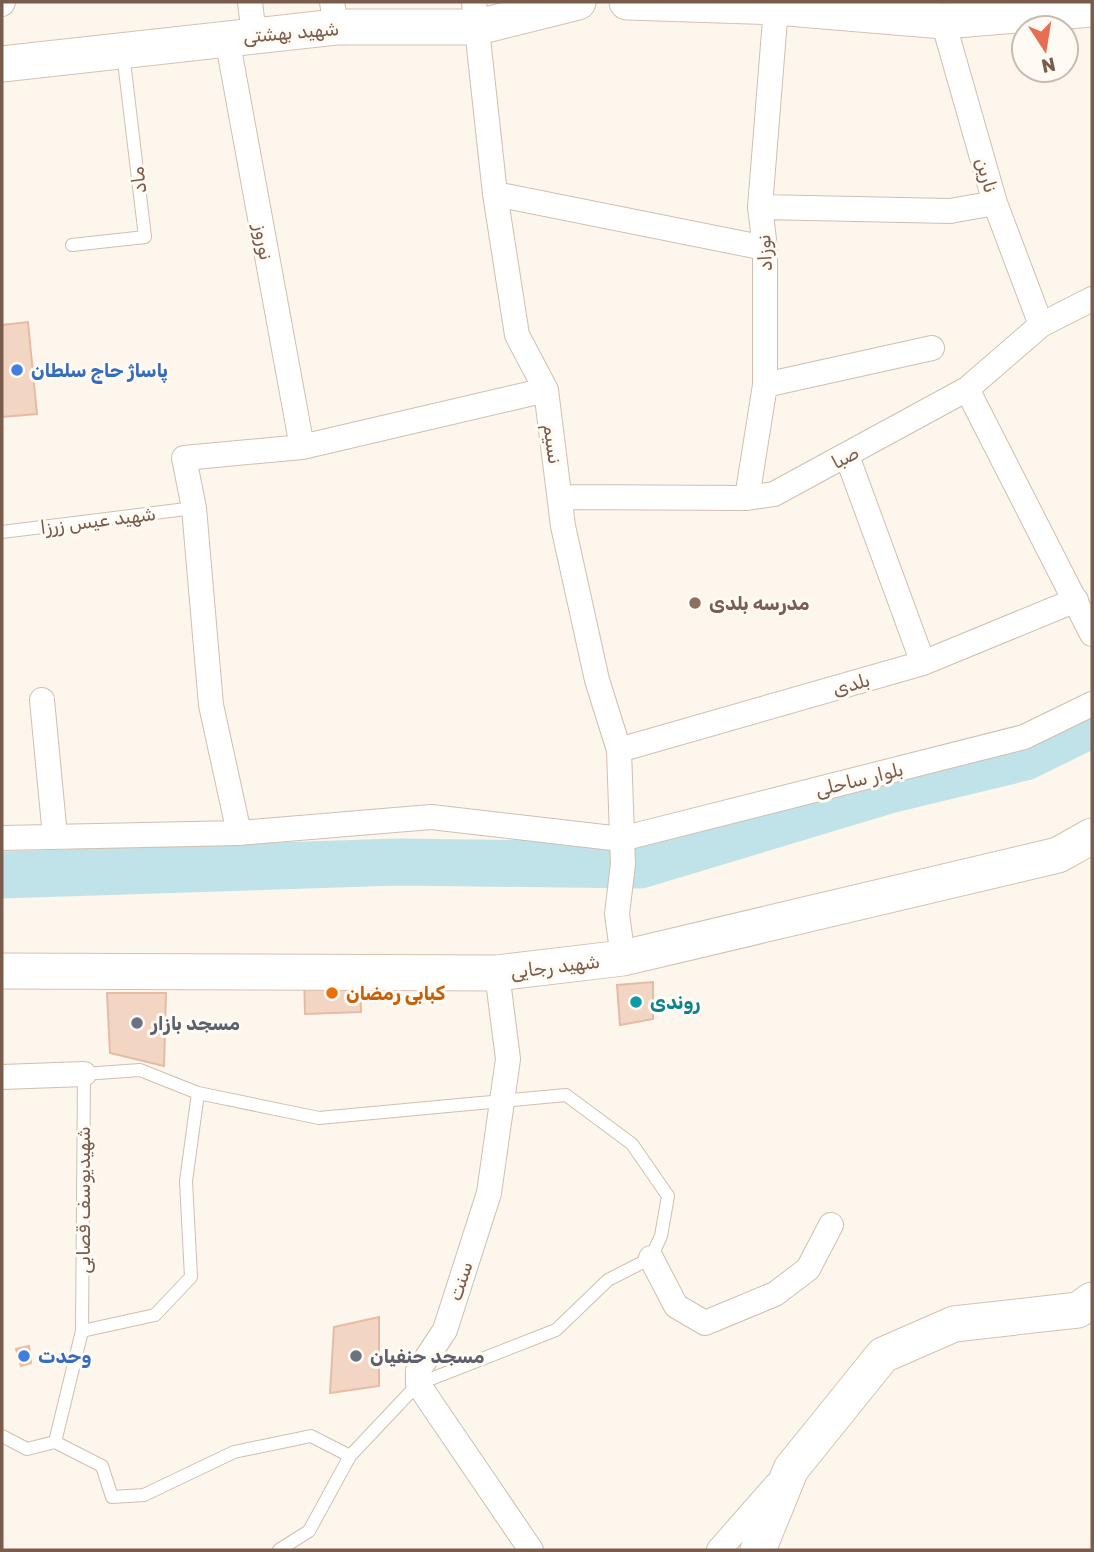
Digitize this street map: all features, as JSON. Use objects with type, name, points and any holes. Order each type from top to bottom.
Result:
[{"type":"street","name":"نوروز","points":[[250,2],[240,37],[302,447]]},
{"type":"street","name":"شهید بهشتی","points":[[2,64],[240,37],[334,15],[476,14],[578,2]]},
{"type":"street","points":[[627,2],[776,7],[943,22],[1092,9]]},
{"type":"street","name":"نوزاد","points":[[747,498],[765,385],[765,248],[760,207],[776,7]]},
{"type":"street","name":"نسیم","points":[[476,14],[495,194],[517,335],[545,390],[560,498],[597,680],[619,750],[623,864],[617,914],[623,958]]},
{"type":"street","name":"نارین","points":[[943,22],[995,203],[1041,325]]},
{"type":"street","points":[[495,194],[765,248]]},
{"type":"street","points":[[760,207],[950,211],[995,203]]},
{"type":"street","name":"صبا","points":[[560,498],[747,498],[774,494],[967,389],[1041,325],[1092,299]]},
{"type":"street","points":[[765,385],[932,348]]},
{"type":"street","points":[[967,389],[1092,634]]},
{"type":"street","points":[[239,833],[211,705],[194,508],[184,458],[302,447],[545,390]]},
{"type":"street","points":[[847,456],[923,663]]},
{"type":"street","name":"بلدی","points":[[619,750],[923,663],[1076,600]]},
{"type":"street","points":[[42,701],[55,836]]},
{"type":"street","name":"بلوار ساحلی","points":[[621,839],[1024,737],[1092,704]]},
{"type":"street","points":[[2,838],[239,833],[431,817],[621,839]]},
{"type":"street","name":"شهید رجایی","points":[[2,971],[497,973],[623,958],[1058,855],[1092,836]]},
{"type":"street","name":"سنت","points":[[418,1384],[418,1371],[445,1331],[489,1193],[508,1059],[497,973]]},
{"type":"street","points":[[2,1077],[84,1074]]},
{"type":"street","points":[[650,1258],[676,1306],[705,1323],[775,1294],[808,1269],[831,1225]]},
{"type":"street","points":[[719,1550],[791,1469],[883,1355],[954,1325],[1079,1310],[1092,1300]]},
{"type":"street","points":[[418,1384],[531,1550]]},
{"type":"street","points":[[758,1550],[791,1469]]},
{"type":"lane","name":"ماد","points":[[72,245],[145,237],[123,49]]},
{"type":"lane","name":"شهید عیس زرزا","points":[[2,532],[194,508]]},
{"type":"lane","points":[[84,1074],[141,1070],[198,1093],[319,1118],[566,1095],[632,1144],[668,1196],[661,1236],[650,1258],[608,1280],[556,1330],[418,1384],[350,1455],[309,1531],[279,1550]]},
{"type":"lane","name":"شهیدیوسف قصابی","points":[[55,1442],[82,1331],[84,1074]]},
{"type":"lane","points":[[82,1331],[155,1315],[191,1277],[186,1181],[198,1093]]},
{"type":"lane","points":[[2,1436],[27,1448],[55,1442],[102,1466],[112,1497],[144,1495],[234,1452],[311,1436],[350,1455]]},
{"type":"building","name":"پاساژ حاج سلطان","points":[[28,322],[37,414],[2,417],[2,325]]},
{"type":"building","name":"کبابی رمضان","points":[[360,972],[361,1012],[305,1014],[304,974]]},
{"type":"building","name":"روندی","points":[[653,982],[653,1019],[620,1025],[617,985]]},
{"type":"building","name":"مسجد بازار","points":[[107,993],[166,993],[164,1066],[110,1053]]},
{"type":"building","name":"مسجد حنفیان","points":[[379,1317],[379,1386],[330,1393],[334,1327]]},
{"type":"building","name":"وحدت","points":[[29,1346],[31,1363],[21,1366],[16,1349]]},
{"type":"waterway","points":[[2,875],[398,862],[640,865],[889,790],[1025,757],[1092,724]]},
{"type":"place","name":"پاساژ حاج سلطان","points":[[17,370]]},
{"type":"place","name":"مدرسه بلدی","points":[[695,603]]},
{"type":"place","name":"کبابی رمضان","points":[[332,993]]},
{"type":"place","name":"روندی","points":[[636,1002]]},
{"type":"place","name":"مسجد بازار","points":[[137,1023]]},
{"type":"place","name":"وحدت","points":[[24,1356]]},
{"type":"place","name":"مسجد حنفیان","points":[[356,1356]]}]
